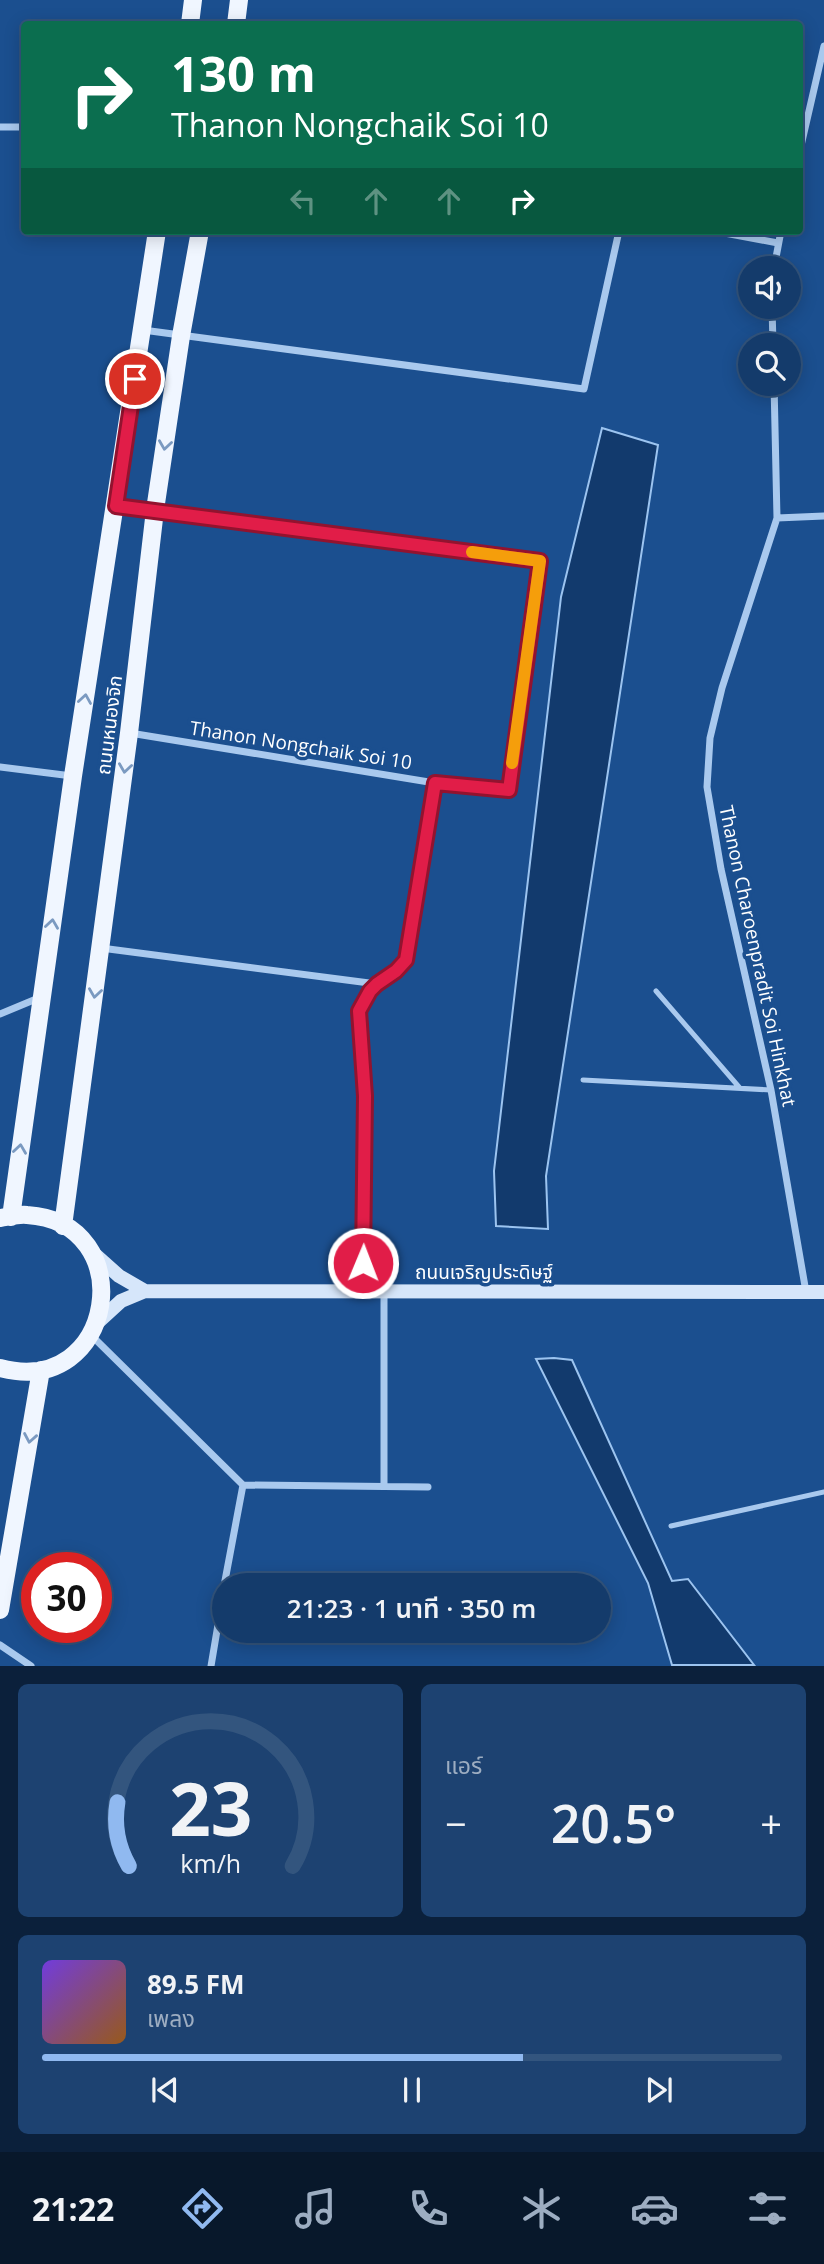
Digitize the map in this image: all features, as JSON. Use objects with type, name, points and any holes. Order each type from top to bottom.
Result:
[{"type":"main road","points":[[190,21],[193,0]]},
{"type":"main road","points":[[236,21],[239,0]]},
{"type":"main road","name":"ถนนหนองจิก","points":[[6,1218],[156,235]]},
{"type":"main road","name":"ถนนหนองจิก","points":[[63,1226],[156,510],[181,336],[199,235]]},
{"type":"main road","points":[[6,1218],[24,1214],[51,1219],[74,1232],[90,1251],[119,1276],[145,1291]]},
{"type":"main road","points":[[0,1368],[16,1372],[41,1370],[64,1361],[79,1350],[94,1329],[103,1299],[100,1274],[90,1251]]},
{"type":"main road","name":"ถนนเจริญประดิษฐ์","points":[[94,1329],[121,1301],[145,1291],[824,1292]]},
{"type":"main road","points":[[0,1610],[41,1370]]},
{"type":"street","points":[[803,137],[824,47]]},
{"type":"street","points":[[0,127],[21,127]]},
{"type":"street","points":[[143,330],[584,389],[618,235]]},
{"type":"street","points":[[735,235],[778,243]]},
{"type":"street","points":[[776,256],[780,235]]},
{"type":"street","name":"Thanon Charoenpradit Soi Hinkhat","points":[[774,396],[777,518],[722,688],[710,738],[708,787],[721,869],[771,1090],[806,1292]]},
{"type":"street","points":[[116,506],[156,510]]},
{"type":"street","name":"Thanon Nongchaik Soi 10","points":[[129,733],[435,783],[509,790],[540,561],[156,510]]},
{"type":"street","points":[[777,518],[824,516]]},
{"type":"street","points":[[0,767],[73,776]]},
{"type":"street","points":[[362,1291],[365,1096],[359,1011],[370,991],[406,960],[435,783]]},
{"type":"street","points":[[101,948],[377,984]]},
{"type":"street","points":[[0,1014],[42,996]]},
{"type":"street","points":[[384,1291],[384,1486]]},
{"type":"street","points":[[94,1329],[243,1485],[428,1487]]},
{"type":"street","points":[[227,1573],[243,1485]]},
{"type":"street","points":[[211,1665],[215,1643]]},
{"type":"street","points":[[0,1645],[31,1665]]},
{"type":"lane","points":[[656,992],[740,1088]]},
{"type":"lane","points":[[583,1080],[771,1090]]},
{"type":"lane","points":[[671,1525],[824,1492]]},
{"type":"water","points":[[602,428],[658,445],[546,1176],[548,1229],[496,1226],[494,1171],[561,597]]},
{"type":"water","points":[[536,1359],[572,1360],[672,1581],[688,1579],[754,1665],[672,1665],[648,1583]]},
{"type":"slow traffic","points":[[472,552],[540,561],[512,763]]},
{"type":"route","points":[[135,379],[116,506],[540,561],[509,790],[435,783],[406,960],[370,991],[359,1011],[365,1096],[363,1263]]}]
